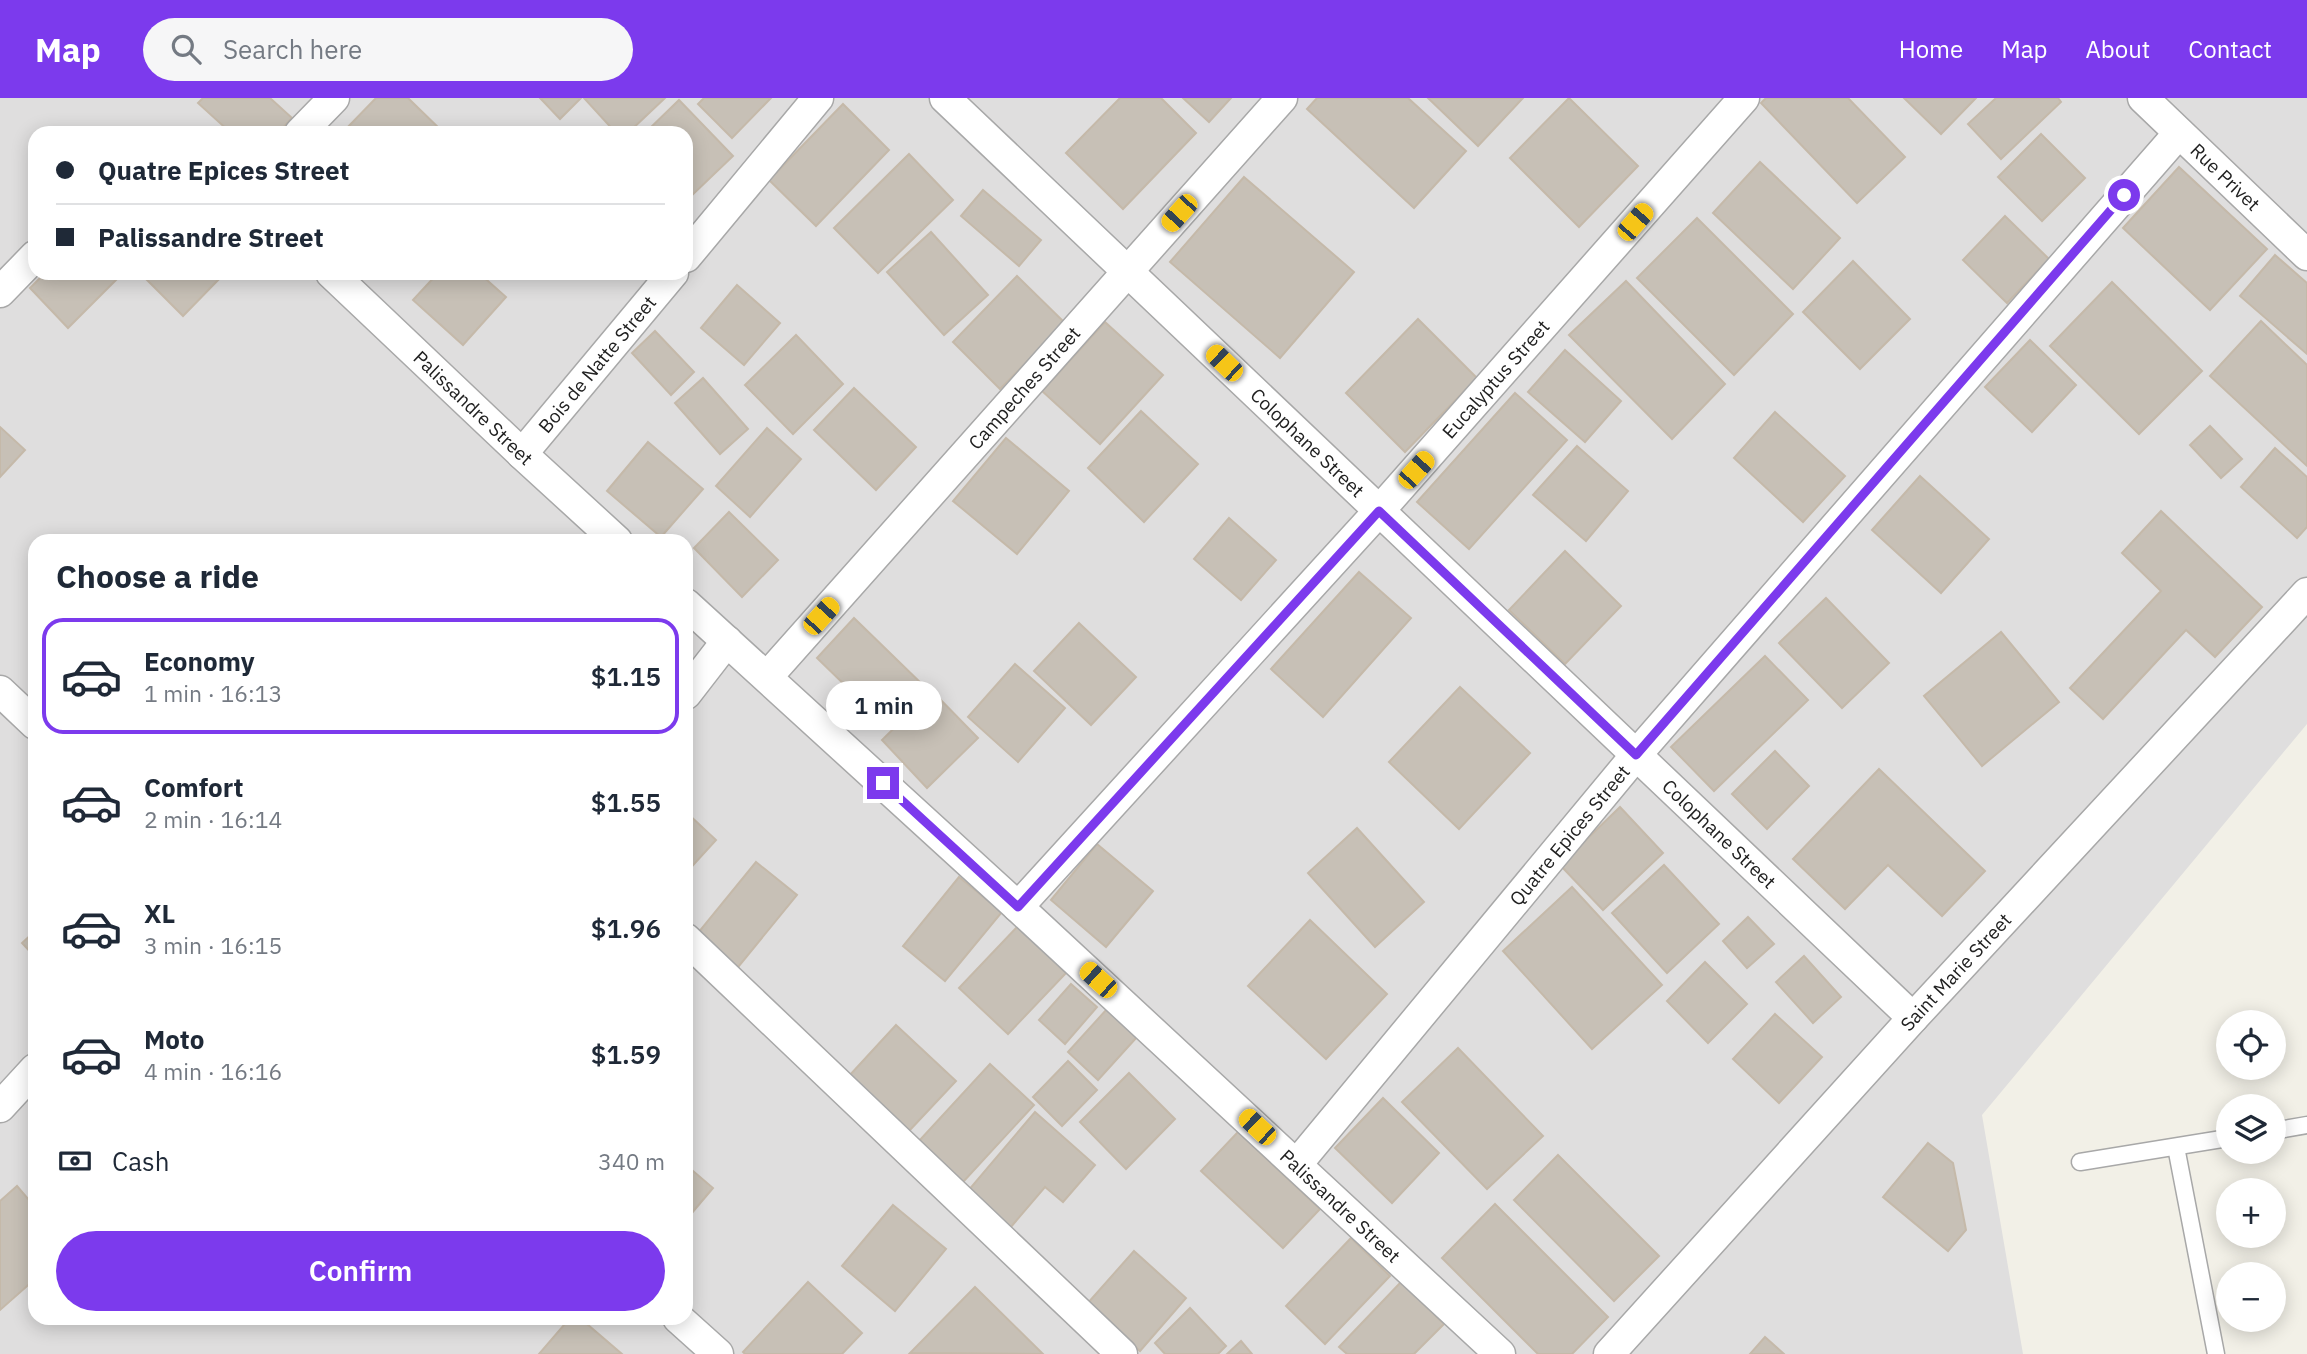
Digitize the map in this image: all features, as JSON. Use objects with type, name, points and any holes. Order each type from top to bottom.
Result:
[{"type":"street","points":[[307,126],[334,98]]},
{"type":"street","points":[[693,249],[818,98]]},
{"type":"street","name":"Colophane Street","points":[[945,98],[1913,1018]]},
{"type":"street","name":"Campeches Street","points":[[767,677],[1282,98]]},
{"type":"street","name":"Eucalyptus Street","points":[[1018,907],[1379,511],[1744,98]]},
{"type":"street","name":"Rue Privet","points":[[2143,98],[2307,255]]},
{"type":"street","name":"Quatre Epices Street","points":[[1297,1164],[1636,755],[2179,133]]},
{"type":"street","points":[[0,292],[28,263]]},
{"type":"street","name":"Palissandre Street","points":[[338,280],[609,534]]},
{"type":"street","name":"Bois de Natte Street","points":[[522,454],[667,280]]},
{"type":"street","name":"Saint Marie Street","points":[[1609,1354],[1913,1018],[2307,593]]},
{"type":"street","name":"Palissandre Street","points":[[693,610],[1297,1164],[1500,1354]]},
{"type":"street","points":[[693,685],[727,641]]},
{"type":"street","points":[[0,691],[28,717]]},
{"type":"street","points":[[693,946],[1122,1354]]},
{"type":"street","points":[[0,1107],[28,1077]]},
{"type":"street","points":[[686,1325],[718,1354]]},
{"type":"lane","points":[[2286,1129],[2307,1125]]},
{"type":"lane","points":[[2080,1162],[2216,1140]]},
{"type":"lane","points":[[2176,1147],[2216,1354]]},
{"type":"shaded area","points":[[0,98],[2307,98],[2307,724],[1982,1115],[2023,1354],[0,1354]]},
{"type":"building","points":[[203,98],[270,98],[292,118],[285,126],[223,126],[198,103]]},
{"type":"building","points":[[376,98],[408,98],[437,126],[349,126]]},
{"type":"building","points":[[540,98],[581,98],[560,119]]},
{"type":"building","points":[[584,98],[665,98],[635,126],[610,126]]},
{"type":"building","points":[[704,98],[771,98],[732,138],[698,104]]},
{"type":"building","points":[[1120,98],[1161,98],[1196,133],[1123,209],[1066,153]]},
{"type":"building","points":[[1183,98],[1231,98],[1209,122]]},
{"type":"building","points":[[1317,98],[1408,98],[1466,151],[1414,208],[1307,109]]},
{"type":"building","points":[[1428,98],[1523,98],[1478,146]]},
{"type":"building","points":[[1569,98],[1638,166],[1579,227],[1510,158]]},
{"type":"building","points":[[1766,98],[1848,98],[1905,157],[1857,203],[1761,103]]},
{"type":"building","points":[[1904,98],[1976,98],[1941,134]]},
{"type":"building","points":[[1996,98],[2058,98],[2061,102],[2001,159],[1968,124]]},
{"type":"building","points":[[679,100],[733,156],[693,194],[693,126],[652,126]]},
{"type":"building","points":[[843,104],[889,150],[816,226],[769,180]]},
{"type":"building","points":[[2041,134],[2085,178],[2042,221],[1998,177]]},
{"type":"building","points":[[909,154],[953,200],[878,273],[834,228]]},
{"type":"building","points":[[1760,162],[1840,238],[1793,289],[1713,213]]},
{"type":"building","points":[[2179,167],[2267,249],[2210,310],[2123,228]]},
{"type":"building","points":[[1244,177],[1354,272],[1280,358],[1170,262]]},
{"type":"building","points":[[983,190],[1041,240],[1019,266],[961,216]]},
{"type":"building","points":[[2005,216],[2049,259],[2007,303],[1963,260]]},
{"type":"building","points":[[1697,218],[1793,314],[1734,375],[1637,278]]},
{"type":"building","points":[[931,232],[988,295],[944,335],[887,272]]},
{"type":"building","points":[[2275,255],[2307,283],[2307,354],[2240,296]]},
{"type":"building","points":[[1853,261],[1910,319],[1860,369],[1803,312]]},
{"type":"building","points":[[1017,276],[1065,323],[1000,389],[953,342]]},
{"type":"building","points":[[38,280],[116,280],[68,328],[30,288]]},
{"type":"building","points":[[147,280],[218,280],[183,316]]},
{"type":"building","points":[[432,280],[487,280],[506,297],[463,345],[413,300]]},
{"type":"building","points":[[1626,281],[1725,384],[1672,439],[1569,335]]},
{"type":"building","points":[[2112,282],[2202,371],[2139,434],[2050,346]]},
{"type":"building","points":[[737,285],[780,323],[744,365],[701,328]]},
{"type":"building","points":[[1418,319],[1477,378],[1405,452],[1346,393]]},
{"type":"building","points":[[2261,321],[2307,365],[2307,466],[2210,376]]},
{"type":"building","points":[[1105,322],[1163,375],[1100,444],[1042,391]]},
{"type":"building","points":[[655,331],[694,372],[671,395],[632,353]]},
{"type":"building","points":[[796,335],[843,384],[793,434],[745,385]]},
{"type":"building","points":[[2030,340],[2076,385],[2032,432],[1985,387]]},
{"type":"building","points":[[1565,350],[1621,401],[1585,442],[1528,392]]},
{"type":"building","points":[[703,378],[748,429],[720,454],[675,403]]},
{"type":"building","points":[[854,388],[916,447],[876,490],[814,430]]},
{"type":"building","points":[[1515,393],[1567,440],[1469,549],[1417,502]]},
{"type":"building","points":[[1141,411],[1198,464],[1144,522],[1088,468]]},
{"type":"building","points":[[1775,412],[1845,476],[1803,522],[1734,458]]},
{"type":"building","points":[[2210,426],[2242,459],[2221,478],[2190,445]]},
{"type":"building","points":[[0,427],[25,450],[0,477]]},
{"type":"building","points":[[767,428],[801,459],[750,517],[716,486]]},
{"type":"building","points":[[1006,438],[1069,491],[1017,554],[953,501]]},
{"type":"building","points":[[648,442],[703,489],[664,534],[657,534],[607,491]]},
{"type":"building","points":[[1577,446],[1628,491],[1586,541],[1533,495]]},
{"type":"building","points":[[2275,448],[2307,477],[2307,527],[2297,538],[2241,487]]},
{"type":"building","points":[[1920,476],[1989,539],[1941,593],[1872,530]]},
{"type":"building","points":[[2161,511],[2262,607],[2215,657],[2186,630],[2103,719],[2070,688],[2161,591],[2122,553]]},
{"type":"building","points":[[729,512],[778,560],[742,597],[694,548]]},
{"type":"building","points":[[1229,518],[1276,560],[1241,600],[1194,559]]},
{"type":"building","points":[[1565,551],[1621,606],[1565,664],[1509,610]]},
{"type":"building","points":[[1359,572],[1411,618],[1323,717],[1271,669]]},
{"type":"building","points":[[1826,598],[1889,663],[1842,708],[1779,643]]},
{"type":"building","points":[[854,618],[925,687],[887,726],[817,658]]},
{"type":"building","points":[[1079,623],[1136,677],[1091,725],[1034,671]]},
{"type":"building","points":[[2001,632],[2059,702],[1982,766],[1924,696]]},
{"type":"building","points":[[1765,656],[1808,700],[1714,791],[1671,747]]},
{"type":"building","points":[[1015,664],[1065,708],[1018,762],[968,717]]},
{"type":"building","points":[[1460,687],[1530,753],[1459,829],[1389,762]]},
{"type":"building","points":[[932,691],[978,738],[927,788],[882,740]]},
{"type":"building","points":[[1775,751],[1809,786],[1767,829],[1732,794]]},
{"type":"building","points":[[1879,769],[1985,871],[1942,916],[1888,865],[1845,909],[1793,859]]},
{"type":"building","points":[[1620,807],[1663,853],[1603,910],[1560,865]]},
{"type":"building","points":[[693,819],[716,840],[693,865]]},
{"type":"building","points":[[1357,828],[1424,902],[1375,947],[1308,873]]},
{"type":"building","points":[[1097,844],[1153,891],[1106,947],[1051,900]]},
{"type":"building","points":[[756,862],[797,895],[734,972],[693,939]]},
{"type":"building","points":[[1664,865],[1719,924],[1667,973],[1612,913]]},
{"type":"building","points":[[959,877],[1002,912],[945,981],[903,946]]},
{"type":"building","points":[[1572,887],[1662,985],[1592,1049],[1503,951]]},
{"type":"building","points":[[1748,917],[1774,944],[1747,968],[1723,941]]},
{"type":"building","points":[[1310,920],[1387,994],[1326,1059],[1248,986]]},
{"type":"building","points":[[1018,926],[1066,973],[1008,1034],[959,988]]},
{"type":"building","points":[[28,937],[28,949],[22,943]]},
{"type":"building","points":[[1804,956],[1841,997],[1813,1023],[1776,982]]},
{"type":"building","points":[[1705,962],[1747,1004],[1708,1043],[1667,1001]]},
{"type":"building","points":[[1071,984],[1097,1007],[1065,1044],[1039,1020]]},
{"type":"building","points":[[1107,1009],[1137,1037],[1098,1080],[1068,1052]]},
{"type":"building","points":[[1775,1014],[1822,1057],[1779,1103],[1733,1059]]},
{"type":"building","points":[[896,1025],[956,1081],[909,1131],[849,1076]]},
{"type":"building","points":[[1458,1048],[1543,1136],[1487,1189],[1402,1102]]},
{"type":"building","points":[[1068,1061],[1097,1090],[1062,1126],[1033,1097]]},
{"type":"building","points":[[990,1064],[1034,1105],[963,1182],[919,1141]]},
{"type":"building","points":[[1129,1073],[1175,1119],[1126,1169],[1080,1122]]},
{"type":"building","points":[[1383,1098],[1439,1153],[1392,1203],[1335,1148]]},
{"type":"building","points":[[1035,1112],[1095,1165],[1063,1202],[1045,1187],[1010,1228],[968,1191]]},
{"type":"building","points":[[1238,1132],[1320,1209],[1283,1248],[1201,1171]]},
{"type":"building","points":[[1928,1143],[1953,1163],[1966,1230],[1948,1251],[1883,1197]]},
{"type":"building","points":[[1558,1155],[1659,1256],[1614,1301],[1514,1200]]},
{"type":"building","points":[[693,1171],[713,1188],[693,1212]]},
{"type":"building","points":[[17,1186],[28,1199],[28,1285],[0,1310],[0,1201]]},
{"type":"building","points":[[1495,1204],[1608,1317],[1572,1354],[1538,1354],[1442,1258]]},
{"type":"building","points":[[893,1205],[946,1249],[895,1311],[842,1266]]},
{"type":"building","points":[[1351,1238],[1390,1276],[1325,1344],[1286,1306]]},
{"type":"building","points":[[1134,1251],[1186,1298],[1140,1351],[1087,1304]]},
{"type":"building","points":[[808,1282],[862,1333],[842,1354],[745,1354],[743,1352]]},
{"type":"building","points":[[1401,1282],[1444,1324],[1414,1354],[1347,1354],[1339,1347]]},
{"type":"building","points":[[975,1287],[1043,1354],[910,1353]]},
{"type":"building","points":[[1190,1308],[1226,1346],[1218,1354],[1165,1354],[1155,1343]]},
{"type":"building","points":[[564,1325],[588,1325],[622,1354],[539,1354]]},
{"type":"building","points":[[1765,1337],[1784,1354],[1750,1354]]},
{"type":"building","points":[[1241,1341],[1252,1354],[1227,1354]]},
{"type":"route","points":[[883,783],[1018,907],[1379,511],[1636,755],[2124,195]]}]
